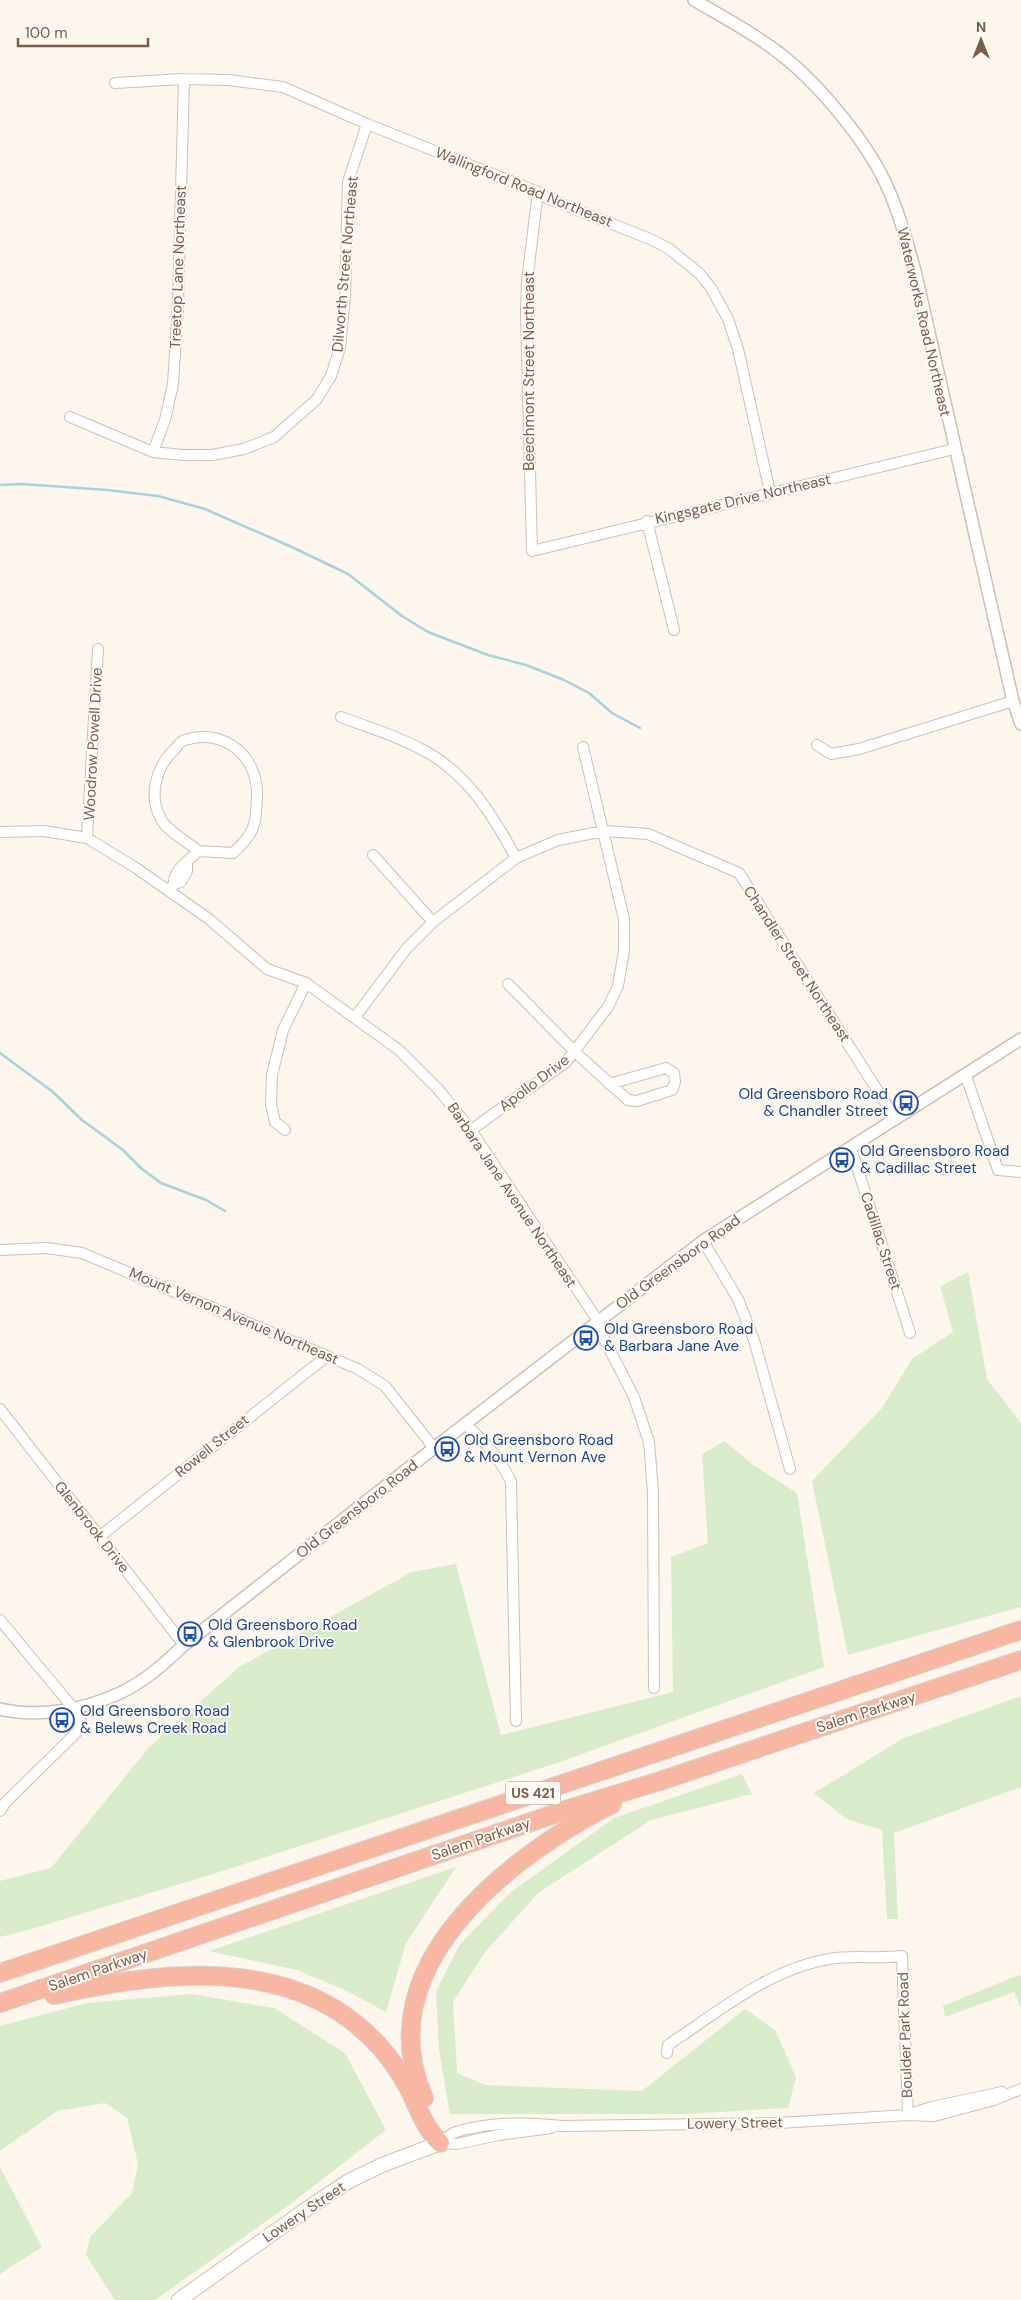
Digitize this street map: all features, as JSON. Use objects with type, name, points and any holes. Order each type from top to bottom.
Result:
[{"type":"highway","name":"Salem Parkway","points":[[0,1973],[45,1956],[1021,1630]]},
{"type":"highway","name":"Salem Parkway","points":[[0,2003],[567,1810],[660,1781],[1021,1660]]},
{"type":"highway","points":[[440,2143],[438,2128],[415,2075],[410,2035],[417,1993],[437,1949],[457,1922],[484,1893],[535,1850],[596,1812],[660,1781]]},
{"type":"highway","points":[[0,1965],[45,1956]]},
{"type":"highway","points":[[0,2007],[104,1985],[167,1976],[229,1977],[275,1985],[302,1994],[329,2007],[367,2034],[399,2072],[430,2132],[440,2143]]},
{"type":"main road","name":"Lowery Street","points":[[179,2300],[349,2181],[382,2165],[440,2143]]},
{"type":"street","name":"Waterworks Road Northeast","points":[[694,0],[775,50],[809,78],[862,144],[886,184],[903,227],[915,271],[954,449],[1013,701],[1021,724]]},
{"type":"street","name":"Wallingford Road Northeast","points":[[115,83],[184,79],[228,80],[283,87],[367,124],[538,192],[547,198],[641,235],[668,248],[691,266],[711,288],[728,319],[738,350],[770,492]]},
{"type":"street","name":"Treetop Lane Northeast","points":[[153,452],[165,420],[173,384],[184,79]]},
{"type":"street","name":"Dilworth Street Northeast","points":[[70,417],[153,452],[212,455],[244,449],[274,437],[317,399],[331,376],[340,348],[345,296],[348,182],[367,124]]},
{"type":"street","name":"Beechmont Street Northeast","points":[[532,551],[526,310],[527,281],[538,192]]},
{"type":"street","name":"Kingsgate Drive Northeast","points":[[532,551],[647,521],[954,449]]},
{"type":"street","points":[[647,521],[674,630]]},
{"type":"street","name":"Woodrow Powell Drive","points":[[87,838],[98,649]]},
{"type":"street","points":[[817,745],[831,754],[859,749],[1013,701]]},
{"type":"street","points":[[341,717],[420,748],[449,766],[477,795],[501,829],[516,858]]},
{"type":"street","points":[[206,737],[224,740],[243,752],[254,770],[258,788],[256,822],[249,839],[233,853],[198,851],[160,819],[155,799],[156,775],[167,756],[183,740],[206,737]]},
{"type":"street","name":"Apollo Drive","points":[[471,1130],[566,1062],[614,997],[622,971],[625,935],[624,919],[583,747]]},
{"type":"street","name":"Barbara Jane Avenue Northeast","points":[[0,832],[44,831],[87,838],[171,887],[267,969],[306,983],[399,1050],[438,1089],[471,1130],[598,1321],[600,1331],[634,1397],[649,1442],[654,1492],[654,1688]]},
{"type":"street","name":"Chandler Street Northeast","points":[[355,1017],[407,948],[433,922],[516,858],[558,840],[604,831],[648,834],[739,873],[895,1118]]},
{"type":"street","points":[[171,887],[181,866],[187,864],[198,851]]},
{"type":"street","points":[[373,855],[433,922]]},
{"type":"street","points":[[285,1130],[275,1122],[271,1104],[272,1075],[283,1030],[306,983]]},
{"type":"street","points":[[508,984],[575,1052],[609,1084],[628,1100],[637,1101],[672,1090],[675,1082],[674,1073],[666,1068],[609,1084]]},
{"type":"street","name":"Old Greensboro Road","points":[[0,1709],[35,1714],[74,1709],[120,1693],[153,1672],[184,1645],[434,1448],[703,1241],[851,1148],[895,1118],[966,1076],[1021,1039]]},
{"type":"street","points":[[966,1076],[998,1170],[1021,1172]]},
{"type":"street","name":"Cadillac Street","points":[[851,1148],[910,1333]]},
{"type":"street","points":[[703,1241],[738,1299],[748,1324],[790,1469]]},
{"type":"street","points":[[0,1246],[0,1251]]},
{"type":"street","name":"Mount Vernon Avenue Northeast","points":[[0,1251],[47,1248],[82,1253],[358,1369],[385,1386],[434,1448]]},
{"type":"street","name":"Rowell Street","points":[[99,1537],[327,1356]]},
{"type":"street","name":"Glenbrook Drive","points":[[0,1409],[184,1645]]},
{"type":"street","points":[[465,1424],[489,1446],[503,1465],[511,1482],[516,1721]]},
{"type":"street","points":[[0,1620],[74,1709],[81,1722],[78,1731],[2,1805]]},
{"type":"street","name":"Boulder Park Road","points":[[667,2053],[668,2045],[751,1990],[796,1967],[831,1959],[902,1956],[908,2115]]},
{"type":"street","name":"Lowery Street","points":[[440,2143],[454,2132],[496,2125],[538,2123],[562,2126],[779,2123],[908,2115],[932,2107],[1019,2089]]},
{"type":"green space","points":[[968,1272],[987,1379],[1021,1423],[1021,1607],[848,1655],[812,1481],[882,1408],[912,1359],[953,1332],[940,1286]]},
{"type":"green space","points":[[725,1441],[752,1464],[797,1493],[824,1667],[557,1763],[213,1874],[0,1937],[0,1881],[51,1868],[150,1746],[239,1667],[412,1572],[456,1564],[501,1735],[673,1692],[671,1557],[708,1543],[702,1454]]},
{"type":"green space","points":[[1021,1696],[1021,1787],[894,1833],[898,1919],[887,1919],[882,1830],[846,1819],[814,1793],[904,1738]]},
{"type":"green space","points":[[742,1774],[752,1794],[651,1820],[538,1893],[485,1952],[453,2002],[457,2073],[485,2085],[642,2091],[745,2009],[775,2030],[796,2077],[788,2108],[686,2114],[450,2114],[439,2049],[436,1991],[460,1944],[511,1892],[614,1818]]},
{"type":"green space","points":[[456,1867],[406,1943],[386,2012],[345,1990],[297,1970],[209,1951]]},
{"type":"green space","points":[[1021,1974],[1021,2008],[1014,1992],[945,2017],[943,2006]]},
{"type":"green space","points":[[191,1994],[274,2008],[345,2053],[386,2130],[289,2205],[155,2300],[115,2300],[86,2255],[90,2237],[132,2193],[138,2164],[127,2118],[105,2103],[57,2111],[0,2151],[0,2026],[87,2003]]},
{"type":"green space","points":[[0,2167],[42,2247],[0,2274]]},
{"type":"waterway","points":[[0,485],[22,484],[107,490],[158,496],[205,509],[348,574],[402,616],[428,632],[488,655],[526,665],[564,680],[589,693],[612,713],[640,728]]},
{"type":"waterway","points":[[0,1053],[53,1092],[82,1120],[123,1150],[142,1169],[161,1183],[206,1200],[225,1211]]},
{"type":"place","name":"Old Greensboro Road & Chandler Street","points":[[906,1103]]},
{"type":"place","name":"Old Greensboro Road & Cadillac Street","points":[[842,1160]]},
{"type":"place","name":"Old Greensboro Road & Barbara Jane Ave","points":[[586,1338]]},
{"type":"place","name":"Old Greensboro Road & Mount Vernon Ave","points":[[447,1449]]},
{"type":"place","name":"Old Greensboro Road & Glenbrook Drive","points":[[190,1634]]},
{"type":"place","name":"Old Greensboro Road & Belews Creek Road","points":[[62,1720]]}]
